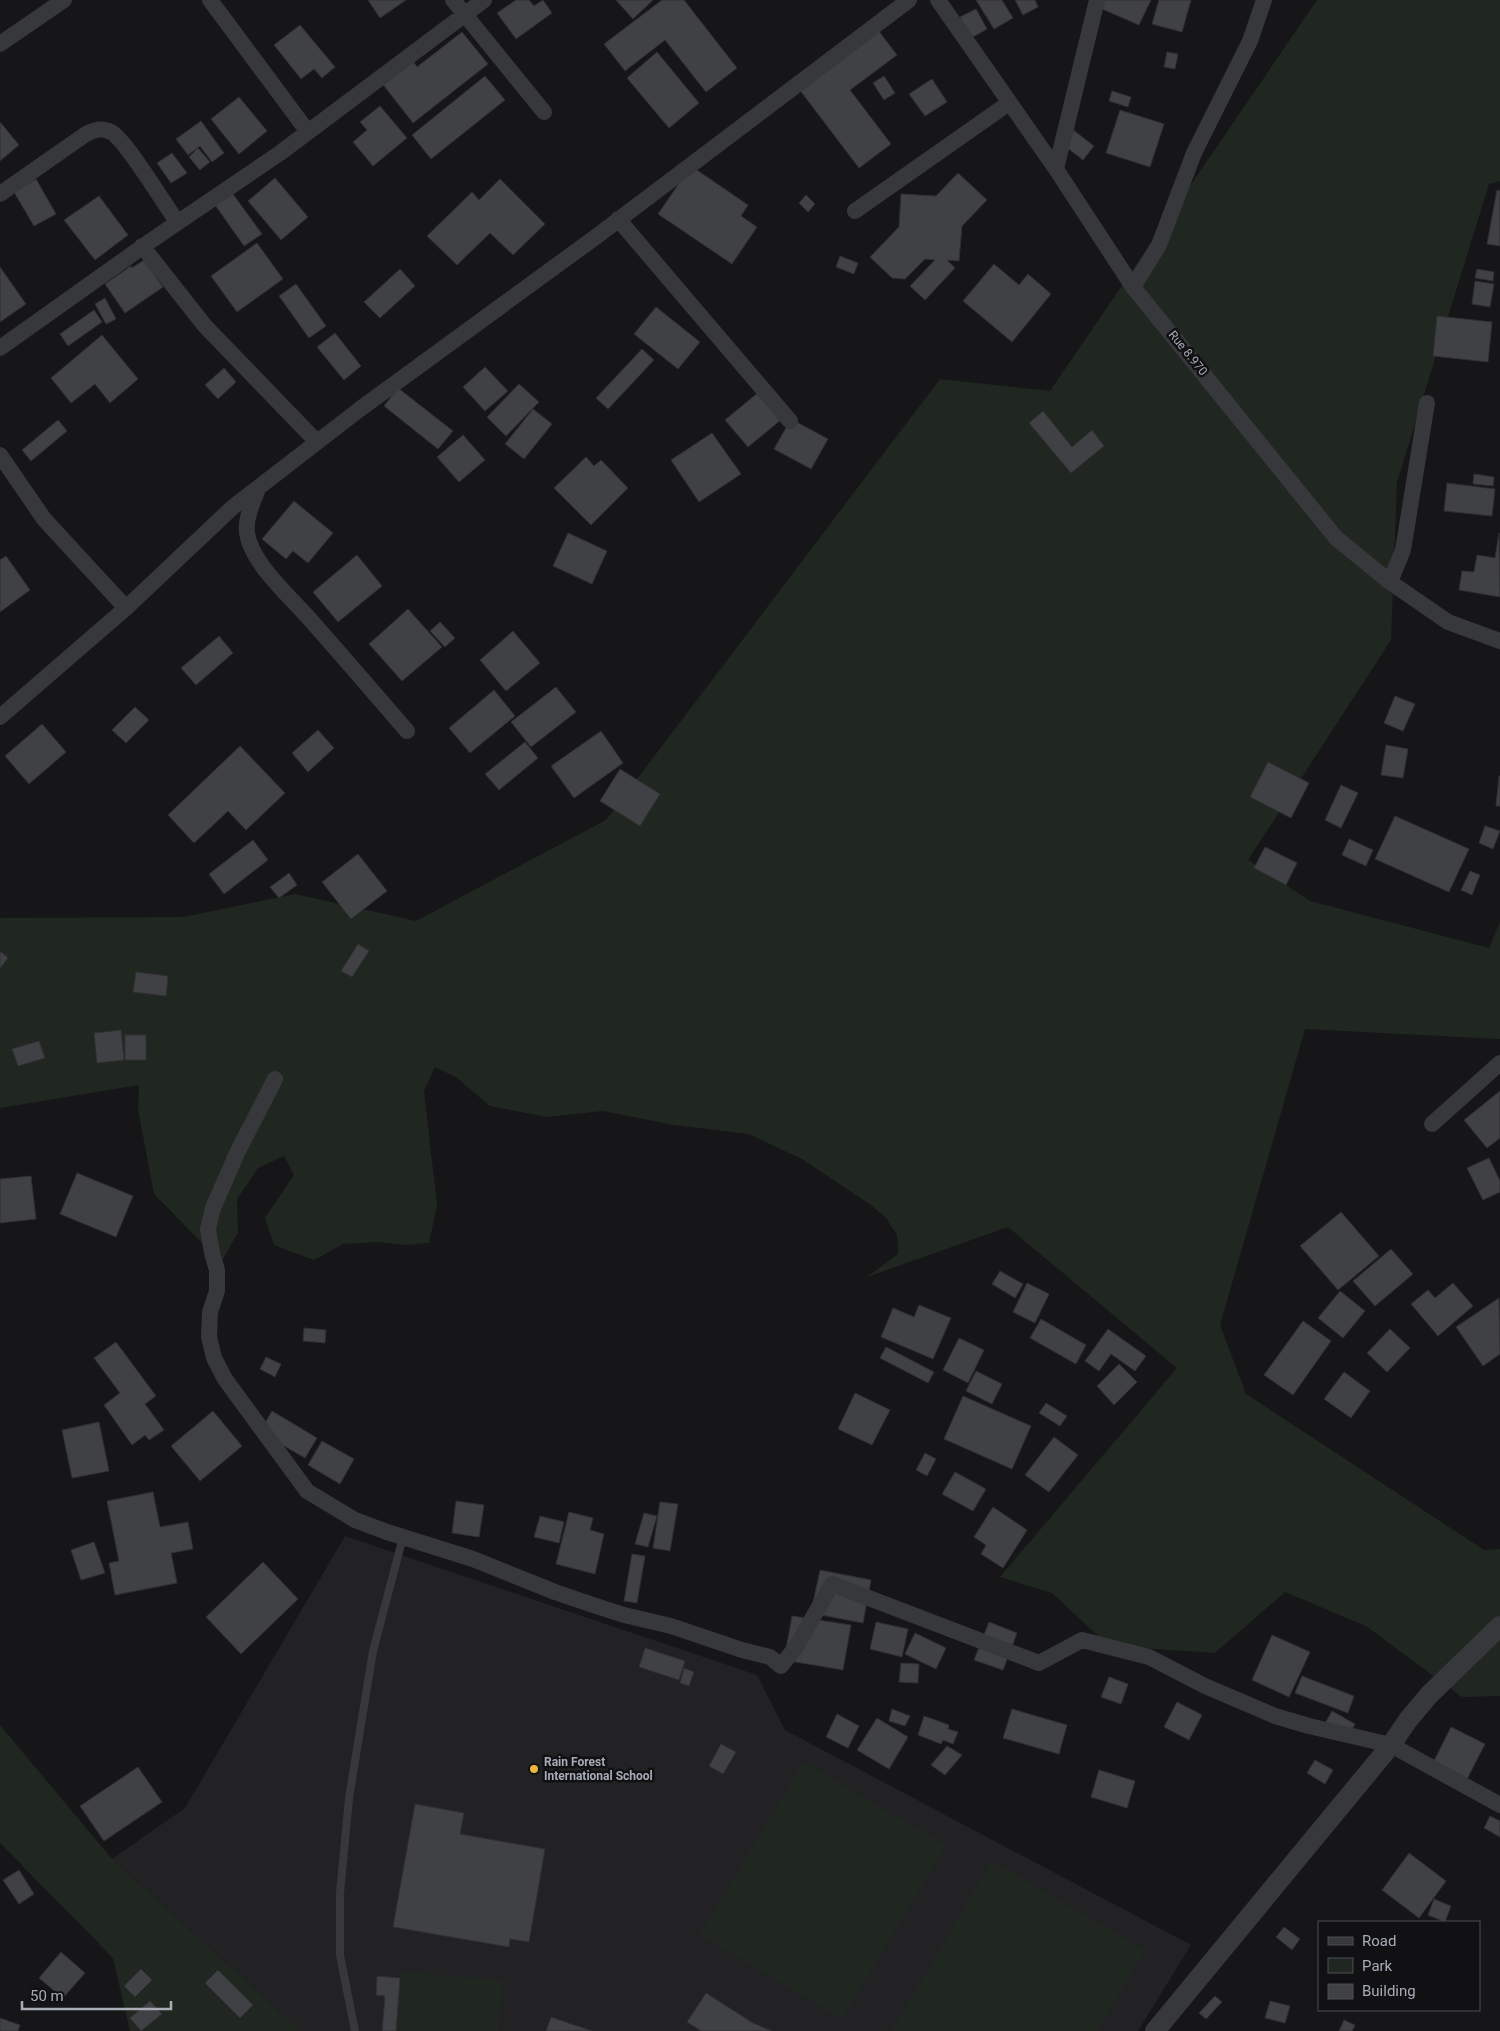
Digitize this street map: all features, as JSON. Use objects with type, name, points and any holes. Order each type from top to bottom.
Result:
[{"type":"street","points":[[0,44],[64,0]]},
{"type":"street","points":[[210,0],[308,132]]},
{"type":"street","points":[[453,0],[544,112]]},
{"type":"street","points":[[0,348],[142,246],[308,132],[484,0]]},
{"type":"street","points":[[0,717],[126,608],[233,507],[317,442],[909,0]]},
{"type":"street","name":"Rue 8.970","points":[[938,0],[1056,169],[1134,287],[1336,538],[1390,582],[1448,622],[1500,641]]},
{"type":"street","points":[[1056,169],[1097,0]]},
{"type":"street","points":[[1134,287],[1159,245],[1194,153],[1250,41],[1264,0]]},
{"type":"street","points":[[855,211],[1009,103]]},
{"type":"street","points":[[0,194],[97,128],[112,132],[125,146],[177,222]]},
{"type":"street","points":[[618,219],[790,421]]},
{"type":"street","points":[[142,246],[205,326],[317,442]]},
{"type":"street","points":[[1390,582],[1403,550],[1427,403]]},
{"type":"street","points":[[0,455],[44,519],[126,608]]},
{"type":"street","points":[[258,489],[247,520],[246,532],[250,544],[264,569],[313,622],[407,731]]},
{"type":"street","points":[[1432,1124],[1500,1062]]},
{"type":"street","points":[[275,1079],[237,1153],[213,1208],[208,1229],[217,1270],[217,1291],[210,1312],[208,1337],[212,1351],[225,1379],[308,1491],[355,1520],[473,1559],[590,1604],[624,1615],[671,1626],[742,1650],[770,1657],[781,1666],[796,1647],[832,1584],[1039,1663],[1082,1640],[1109,1646],[1149,1657],[1204,1686],[1275,1716],[1391,1745],[1500,1805]]},
{"type":"street","points":[[1155,2031],[1391,1745],[1408,1720],[1429,1695],[1500,1626]]},
{"type":"lane","points":[[355,2031],[340,1955],[340,1893],[347,1817],[373,1651],[403,1537]]},
{"type":"shaded area","name":"Rain Forest International School","points":[[345,1536],[757,1675],[785,1730],[1191,1945],[1138,2031],[301,2031],[112,1859],[185,1808]]},
{"type":"green space","points":[[1317,0],[1500,0],[1500,181],[1489,184],[1397,482],[1391,640],[1248,860],[1310,901],[1489,948],[1500,922],[1500,1039],[1305,1029],[1220,1325],[1246,1394],[1484,1550],[1500,1549],[1500,1696],[1462,1697],[1366,1626],[1285,1592],[1215,1653],[1109,1646],[1052,1593],[1000,1577],[1177,1368],[1008,1227],[867,1277],[898,1254],[897,1235],[886,1218],[871,1205],[802,1159],[749,1134],[674,1125],[603,1111],[547,1117],[490,1106],[457,1078],[435,1067],[424,1091],[437,1205],[429,1243],[406,1245],[379,1242],[343,1244],[314,1260],[274,1245],[265,1218],[294,1175],[284,1156],[258,1168],[237,1199],[238,1232],[217,1270],[212,1253],[154,1194],[138,1109],[139,1085],[0,1108],[0,918],[184,917],[295,894],[416,921],[606,820],[940,379],[1050,391]]},
{"type":"green space","points":[[0,1725],[112,1859],[301,2031],[130,2031],[113,1958],[0,1843]]},
{"type":"green space","points":[[804,1762],[946,1846],[842,2019],[700,1935]]},
{"type":"green space","points":[[992,1861],[1145,1950],[1098,2031],[892,2031]]},
{"type":"green space","points":[[400,1972],[502,1980],[498,2031],[396,2031]]},
{"type":"building","points":[[368,0],[406,0],[380,18]]},
{"type":"building","points":[[516,0],[529,0],[534,6],[543,0],[552,13],[516,39],[497,13]]},
{"type":"building","points":[[616,0],[653,0],[633,19]]},
{"type":"building","points":[[662,0],[684,0],[737,68],[706,92],[665,40],[625,71],[604,44]]},
{"type":"building","points":[[976,0],[1002,0],[1013,18],[994,29]]},
{"type":"building","points":[[1015,0],[1035,0],[1038,7],[1023,15]]},
{"type":"building","points":[[1095,0],[1151,0],[1139,25],[1093,5]]},
{"type":"building","points":[[1159,0],[1191,0],[1182,32],[1152,24]]},
{"type":"building","points":[[976,9],[987,29],[971,38],[960,17]]},
{"type":"building","points":[[300,25],[335,67],[322,78],[314,69],[301,79],[274,45]]},
{"type":"building","points":[[875,26],[897,55],[850,90],[891,144],[859,168],[796,85]]},
{"type":"building","points":[[462,32],[488,64],[413,123],[381,82],[411,58],[417,67]]},
{"type":"building","points":[[657,52],[699,103],[669,128],[627,78]]},
{"type":"building","points":[[1167,52],[1178,54],[1175,69],[1164,67]]},
{"type":"building","points":[[485,76],[505,100],[431,159],[412,135]]},
{"type":"building","points":[[884,76],[895,93],[884,100],[873,83]]},
{"type":"building","points":[[932,79],[947,102],[925,116],[909,94]]},
{"type":"building","points":[[1112,91],[1131,97],[1128,107],[1109,101]]},
{"type":"building","points":[[239,97],[267,131],[239,154],[211,119]]},
{"type":"building","points":[[380,106],[407,138],[373,166],[353,142],[367,130],[360,122]]},
{"type":"building","points":[[1120,110],[1164,124],[1150,167],[1106,153]]},
{"type":"building","points":[[201,121],[224,153],[212,162],[200,146],[188,155],[176,139]]},
{"type":"building","points":[[0,122],[19,145],[0,161]]},
{"type":"building","points":[[1072,129],[1094,146],[1083,160],[1061,143]]},
{"type":"building","points":[[198,148],[210,162],[200,170],[189,157]]},
{"type":"building","points":[[172,153],[187,173],[171,183],[157,163]]},
{"type":"building","points":[[691,166],[748,205],[741,216],[757,227],[732,264],[658,214]]},
{"type":"building","points":[[958,173],[987,200],[962,226],[959,261],[947,260],[955,268],[925,300],[910,286],[935,260],[925,259],[905,279],[892,278],[870,257],[899,227],[901,194],[936,196]]},
{"type":"building","points":[[275,178],[308,217],[281,240],[248,201]]},
{"type":"building","points":[[36,179],[56,214],[34,226],[14,192]]},
{"type":"building","points":[[500,179],[545,224],[513,255],[490,233],[457,265],[427,236],[472,192],[479,200]]},
{"type":"building","points":[[230,190],[262,234],[244,246],[213,202]]},
{"type":"building","points":[[1497,190],[1500,191],[1500,246],[1487,244]]},
{"type":"building","points":[[806,195],[815,204],[808,212],[799,203]]},
{"type":"building","points":[[99,196],[128,235],[95,260],[64,220]]},
{"type":"building","points":[[257,243],[283,279],[237,312],[211,276]]},
{"type":"building","points":[[840,256],[858,263],[854,274],[836,267]]},
{"type":"building","points":[[144,260],[163,287],[125,313],[105,284],[131,266],[132,268]]},
{"type":"building","points":[[994,264],[1019,285],[1028,274],[1051,294],[1012,342],[963,301]]},
{"type":"building","points":[[0,267],[26,304],[0,322]]},
{"type":"building","points":[[400,269],[415,286],[380,318],[364,302]]},
{"type":"building","points":[[1477,269],[1494,272],[1493,281],[1475,278]]},
{"type":"building","points":[[1475,281],[1494,284],[1490,307],[1472,304]]},
{"type":"building","points":[[296,284],[326,326],[309,338],[279,296]]},
{"type":"building","points":[[105,298],[116,319],[106,324],[95,304]]},
{"type":"building","points":[[656,307],[700,342],[678,369],[634,334]]},
{"type":"building","points":[[94,310],[102,322],[68,346],[60,334]]},
{"type":"building","points":[[1437,316],[1492,322],[1488,362],[1433,356]]},
{"type":"building","points":[[335,333],[361,366],[344,380],[317,347]]},
{"type":"building","points":[[102,335],[138,379],[110,403],[95,384],[71,403],[51,378]]},
{"type":"building","points":[[642,349],[654,360],[608,409],[596,398]]},
{"type":"building","points":[[485,367],[508,391],[485,411],[463,387]]},
{"type":"building","points":[[224,368],[236,382],[218,399],[205,385]]},
{"type":"building","points":[[519,384],[539,402],[506,436],[487,417]]},
{"type":"building","points":[[398,388],[453,431],[438,449],[384,406]]},
{"type":"building","points":[[759,392],[782,419],[748,447],[725,420]]},
{"type":"building","points":[[533,409],[552,424],[524,459],[505,444]]},
{"type":"building","points":[[1043,411],[1072,447],[1092,430],[1104,446],[1071,473],[1029,423]]},
{"type":"building","points":[[791,419],[828,439],[811,469],[774,449]]},
{"type":"building","points":[[58,420],[67,431],[31,461],[22,450]]},
{"type":"building","points":[[712,433],[741,474],[699,502],[671,460]]},
{"type":"building","points":[[463,435],[485,460],[459,482],[437,457]]},
{"type":"building","points":[[586,457],[594,466],[601,460],[628,488],[591,525],[554,488]]},
{"type":"building","points":[[1474,474],[1494,477],[1493,486],[1473,484]]},
{"type":"building","points":[[1447,483],[1495,489],[1492,516],[1444,511]]},
{"type":"building","points":[[294,501],[333,533],[308,563],[293,551],[286,559],[262,539]]},
{"type":"building","points":[[568,533],[607,551],[592,584],[553,566]]},
{"type":"building","points":[[1499,533],[1500,597],[1459,590],[1462,571],[1474,572],[1477,555],[1495,558]]},
{"type":"building","points":[[357,555],[382,586],[338,622],[313,592]]},
{"type":"building","points":[[6,556],[30,590],[0,612],[0,560]]},
{"type":"building","points":[[408,609],[442,647],[402,681],[369,644]]},
{"type":"building","points":[[440,622],[455,638],[445,647],[430,631]]},
{"type":"building","points":[[513,631],[540,663],[506,691],[480,660]]},
{"type":"building","points":[[219,636],[233,653],[196,685],[181,668]]},
{"type":"building","points":[[556,687],[576,712],[531,747],[511,722]]},
{"type":"building","points":[[494,690],[515,716],[470,753],[449,728]]},
{"type":"building","points":[[1395,696],[1415,704],[1403,731],[1384,723]]},
{"type":"building","points":[[135,707],[149,720],[126,743],[112,730]]},
{"type":"building","points":[[42,724],[66,752],[29,784],[5,756]]},
{"type":"building","points":[[318,730],[334,748],[308,772],[292,753]]},
{"type":"building","points":[[601,731],[623,763],[574,798],[551,766]]},
{"type":"building","points":[[525,742],[538,758],[499,790],[485,774]]},
{"type":"building","points":[[1386,745],[1408,749],[1403,778],[1381,775]]},
{"type":"building","points":[[240,746],[285,793],[246,830],[228,811],[194,843],[168,815]]},
{"type":"building","points":[[1268,762],[1309,783],[1291,818],[1250,797]]},
{"type":"building","points":[[620,769],[660,794],[640,826],[600,801]]},
{"type":"building","points":[[1499,776],[1500,806],[1496,806]]},
{"type":"building","points":[[1341,785],[1358,793],[1341,828],[1325,820]]},
{"type":"building","points":[[1395,816],[1469,849],[1449,892],[1375,859]]},
{"type":"building","points":[[1485,826],[1500,831],[1493,849],[1479,843]]},
{"type":"building","points":[[1349,839],[1373,850],[1366,866],[1342,855]]},
{"type":"building","points":[[253,840],[268,860],[224,894],[209,874]]},
{"type":"building","points":[[1265,847],[1297,863],[1286,885],[1254,868]]},
{"type":"building","points":[[358,854],[387,891],[351,919],[322,882]]},
{"type":"building","points":[[1470,871],[1480,875],[1472,895],[1461,890]]},
{"type":"building","points":[[289,873],[297,885],[279,898],[270,887]]},
{"type":"building","points":[[358,944],[369,951],[352,977],[341,971]]},
{"type":"building","points":[[0,951],[8,958],[0,968]]},
{"type":"building","points":[[136,972],[168,976],[166,996],[133,992]]},
{"type":"building","points":[[121,1030],[124,1060],[97,1063],[94,1033]]},
{"type":"building","points":[[125,1035],[146,1035],[146,1060],[125,1060]]},
{"type":"building","points":[[39,1041],[45,1058],[18,1066],[12,1049]]},
{"type":"building","points":[[1500,1091],[1500,1138],[1487,1148],[1464,1120]]},
{"type":"building","points":[[1489,1158],[1500,1181],[1500,1192],[1483,1200],[1467,1168]]},
{"type":"building","points":[[77,1173],[133,1196],[116,1237],[60,1214]]},
{"type":"building","points":[[31,1176],[36,1219],[0,1223],[0,1179]]},
{"type":"building","points":[[1341,1212],[1379,1256],[1338,1290],[1300,1246]]},
{"type":"building","points":[[1391,1249],[1413,1274],[1375,1306],[1353,1281]]},
{"type":"building","points":[[1000,1271],[1023,1284],[1015,1298],[992,1284]]},
{"type":"building","points":[[1027,1283],[1049,1294],[1035,1323],[1013,1312]]},
{"type":"building","points":[[1453,1283],[1473,1306],[1438,1336],[1411,1304],[1428,1290],[1435,1298]]},
{"type":"building","points":[[1340,1291],[1365,1311],[1343,1338],[1318,1318]]},
{"type":"building","points":[[1499,1298],[1500,1354],[1483,1366],[1456,1327]]},
{"type":"building","points":[[919,1305],[951,1318],[933,1359],[881,1337],[893,1308],[914,1317]]},
{"type":"building","points":[[1041,1319],[1086,1345],[1076,1364],[1030,1338]]},
{"type":"building","points":[[1303,1321],[1331,1341],[1293,1395],[1264,1375]]},
{"type":"building","points":[[304,1328],[326,1330],[325,1343],[303,1341]]},
{"type":"building","points":[[1108,1329],[1146,1356],[1135,1371],[1111,1354],[1099,1371],[1085,1361]]},
{"type":"building","points":[[1390,1329],[1410,1348],[1387,1372],[1367,1353]]},
{"type":"building","points":[[959,1338],[984,1350],[968,1383],[943,1370]]},
{"type":"building","points":[[116,1342],[156,1396],[145,1404],[164,1430],[149,1440],[145,1435],[132,1445],[104,1405],[120,1393],[94,1358]]},
{"type":"building","points":[[886,1347],[934,1372],[928,1383],[880,1358]]},
{"type":"building","points":[[266,1357],[281,1364],[275,1377],[260,1369]]},
{"type":"building","points":[[1119,1364],[1137,1382],[1114,1405],[1097,1386]]},
{"type":"building","points":[[976,1371],[1002,1384],[992,1404],[966,1391]]},
{"type":"building","points":[[1344,1372],[1370,1391],[1351,1418],[1324,1399]]},
{"type":"building","points":[[855,1393],[890,1410],[872,1445],[838,1429]]},
{"type":"building","points":[[963,1396],[1031,1426],[1012,1469],[944,1439]]},
{"type":"building","points":[[1046,1403],[1067,1416],[1060,1426],[1039,1413]]},
{"type":"building","points":[[213,1411],[242,1446],[200,1481],[171,1446]]},
{"type":"building","points":[[272,1411],[317,1438],[305,1458],[260,1432]]},
{"type":"building","points":[[99,1422],[109,1471],[72,1478],[62,1430]]},
{"type":"building","points":[[1054,1437],[1078,1455],[1049,1492],[1025,1475]]},
{"type":"building","points":[[322,1441],[354,1459],[340,1484],[308,1465]]},
{"type":"building","points":[[925,1453],[936,1459],[927,1476],[916,1470]]},
{"type":"building","points":[[955,1472],[986,1489],[973,1511],[942,1494]]},
{"type":"building","points":[[153,1492],[160,1527],[188,1522],[193,1549],[171,1553],[177,1583],[115,1595],[109,1563],[119,1561],[107,1501]]},
{"type":"building","points":[[456,1501],[484,1505],[479,1537],[452,1533]]},
{"type":"building","points":[[660,1502],[678,1504],[670,1551],[653,1548]]},
{"type":"building","points":[[993,1507],[1027,1530],[1003,1568],[981,1554],[986,1545],[974,1537]]},
{"type":"building","points":[[569,1512],[593,1518],[590,1530],[604,1534],[595,1574],[556,1564]]},
{"type":"building","points":[[644,1513],[657,1516],[648,1547],[635,1544]]},
{"type":"building","points":[[540,1516],[564,1522],[559,1543],[534,1537]]},
{"type":"building","points":[[94,1542],[105,1573],[81,1580],[71,1550]]},
{"type":"building","points":[[632,1554],[645,1556],[637,1603],[624,1601]]},
{"type":"building","points":[[263,1562],[298,1599],[241,1654],[206,1617]]},
{"type":"building","points":[[820,1570],[871,1580],[863,1623],[811,1613]]},
{"type":"building","points":[[792,1616],[851,1625],[843,1670],[784,1660]]},
{"type":"building","points":[[876,1622],[908,1629],[902,1657],[870,1649]]},
{"type":"building","points":[[989,1622],[1017,1633],[1003,1670],[974,1660]]},
{"type":"building","points":[[915,1633],[946,1648],[936,1669],[905,1654]]},
{"type":"building","points":[[1272,1635],[1310,1652],[1289,1697],[1252,1680]]},
{"type":"building","points":[[645,1648],[685,1661],[679,1680],[639,1667]]},
{"type":"building","points":[[901,1663],[919,1664],[918,1683],[899,1682]]},
{"type":"building","points":[[684,1668],[694,1672],[689,1686],[680,1683]]},
{"type":"building","points":[[1302,1676],[1354,1696],[1348,1713],[1295,1693]]},
{"type":"building","points":[[1109,1677],[1128,1684],[1121,1704],[1101,1697]]},
{"type":"building","points":[[1177,1702],[1202,1715],[1189,1740],[1164,1727]]},
{"type":"building","points":[[892,1709],[910,1716],[905,1726],[889,1721]]},
{"type":"building","points":[[1012,1709],[1067,1725],[1059,1754],[1003,1738]]},
{"type":"building","points":[[1332,1711],[1355,1724],[1347,1740],[1323,1727]]},
{"type":"building","points":[[837,1714],[859,1726],[848,1748],[826,1737]]},
{"type":"building","points":[[924,1716],[949,1725],[948,1729],[958,1732],[953,1744],[943,1740],[941,1744],[918,1735]]},
{"type":"building","points":[[877,1718],[908,1737],[889,1769],[857,1750]]},
{"type":"building","points":[[1451,1727],[1485,1744],[1464,1785],[1430,1769]]},
{"type":"building","points":[[721,1744],[736,1752],[723,1774],[709,1766]]},
{"type":"building","points":[[947,1746],[962,1755],[945,1775],[931,1765]]},
{"type":"building","points":[[1315,1760],[1333,1770],[1325,1784],[1307,1773]]},
{"type":"building","points":[[138,1767],[162,1802],[104,1841],[80,1806]]},
{"type":"building","points":[[1099,1770],[1135,1781],[1127,1808],[1091,1797]]},
{"type":"building","points":[[415,1804],[464,1813],[460,1834],[545,1849],[529,1942],[510,1939],[509,1947],[393,1927]]},
{"type":"building","points":[[1490,1816],[1500,1821],[1500,1837],[1484,1828]]},
{"type":"building","points":[[1409,1853],[1446,1881],[1419,1918],[1382,1890]]},
{"type":"building","points":[[19,1870],[34,1894],[19,1904],[3,1880]]},
{"type":"building","points":[[1434,1899],[1451,1906],[1445,1921],[1428,1915]]},
{"type":"building","points":[[1284,1927],[1300,1939],[1292,1950],[1276,1937]]},
{"type":"building","points":[[61,1952],[85,1973],[63,1998],[39,1978]]},
{"type":"building","points":[[141,1969],[152,1980],[135,1997],[124,1986]]},
{"type":"building","points":[[218,1970],[253,2005],[240,2018],[205,1983]]},
{"type":"building","points":[[377,1976],[400,1978],[396,2031],[382,2031],[385,1996],[376,1995]]},
{"type":"building","points":[[706,1993],[753,2023],[772,2031],[701,2031],[687,2022]]},
{"type":"building","points":[[1215,1996],[1222,2002],[1206,2019],[1199,2013]]},
{"type":"building","points":[[150,2001],[162,2014],[141,2031],[130,2018]]},
{"type":"building","points":[[1270,2001],[1290,2006],[1285,2023],[1265,2018]]},
{"type":"building","points":[[551,2017],[592,2031],[546,2031]]},
{"type":"building","points":[[0,2018],[20,2025],[18,2031],[0,2031]]},
{"type":"building","points":[[1344,2020],[1355,2025],[1352,2031],[1339,2031]]},
{"type":"place","name":"Rain Forest International School","points":[[534,1769]]}]
